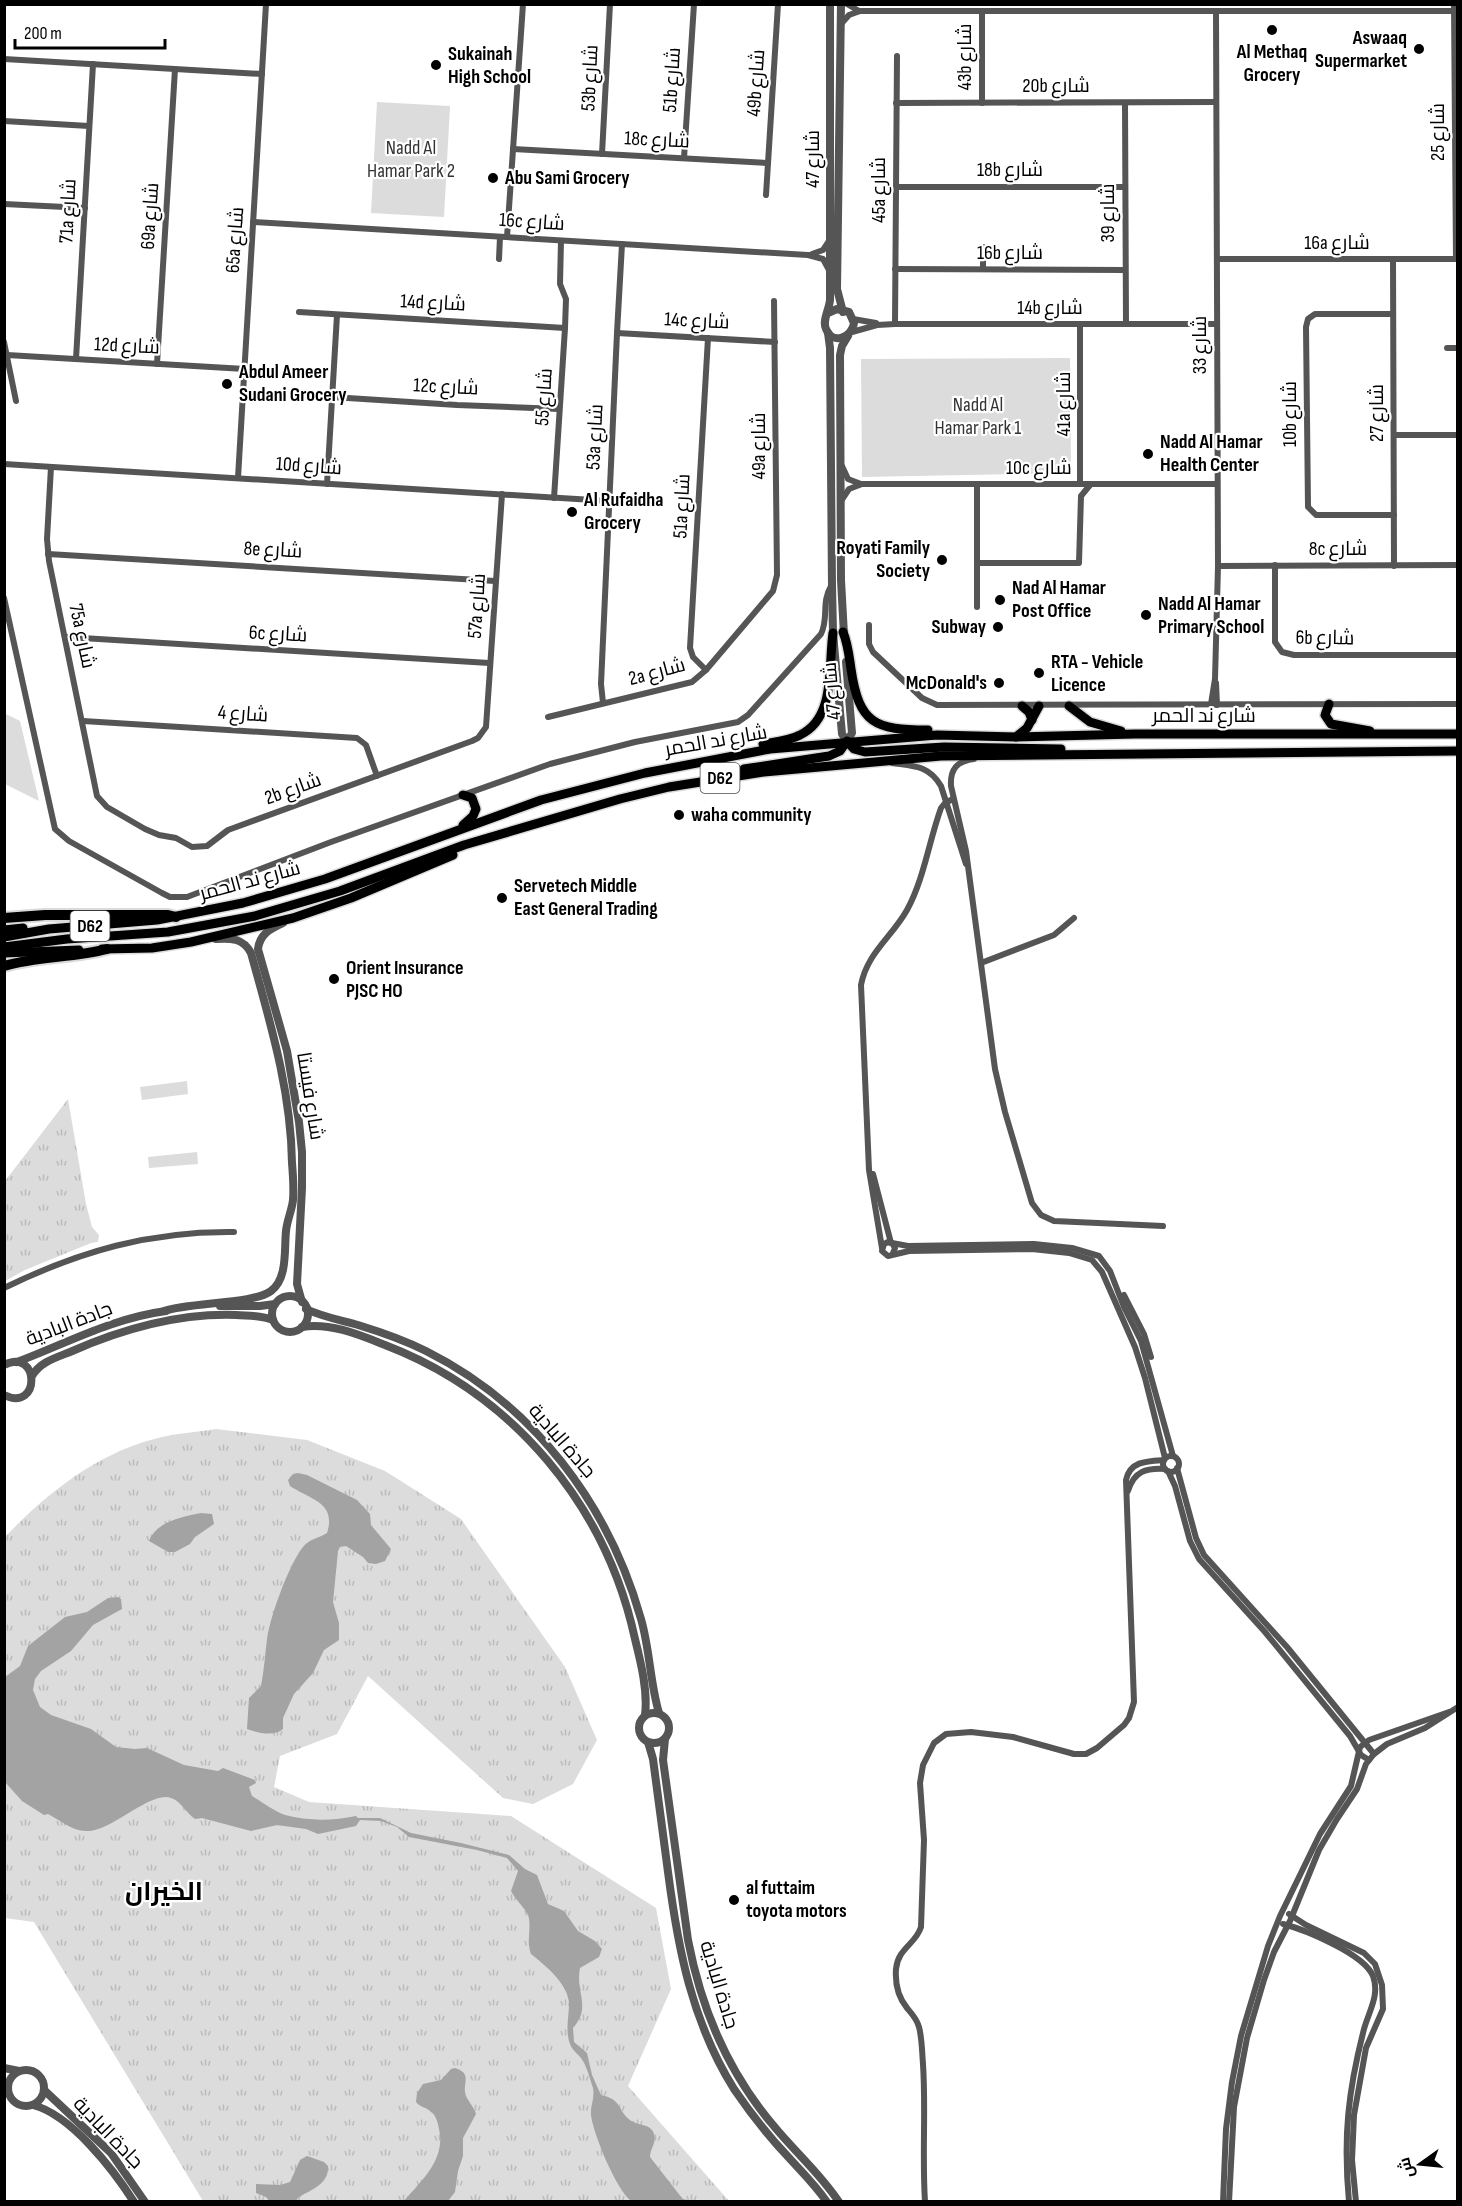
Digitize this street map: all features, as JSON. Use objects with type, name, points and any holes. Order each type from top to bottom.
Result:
[{"type":"highway","points":[[4,918],[45,915],[168,915],[176,917]]},
{"type":"highway","points":[[4,966],[85,955],[107,949]]},
{"type":"main road","points":[[843,632],[847,641],[855,695],[870,718],[889,728],[899,730],[967,730],[977,735]]},
{"type":"main road","points":[[728,756],[752,747],[792,738],[804,733],[818,721],[827,699],[833,633]]},
{"type":"main road","points":[[1329,704],[1325,715],[1331,724],[1383,735]]},
{"type":"main road","points":[[1022,706],[1029,712],[1032,720]]},
{"type":"main road","points":[[1016,737],[1024,732],[1039,706]]},
{"type":"main road","points":[[1069,706],[1095,724],[1136,734]]},
{"type":"main road","name":"شارع ند الحمر","points":[[4,937],[49,929],[128,924],[226,908],[297,888],[460,828],[541,800],[603,782],[728,756],[792,746],[936,735],[1016,737],[1136,734],[1458,734]]},
{"type":"main road","points":[[669,787],[688,780],[756,766],[829,756],[840,751],[847,741],[854,749],[865,752],[963,747],[1134,750],[1156,754]]},
{"type":"main road","name":"شارع ند الحمر","points":[[4,947],[67,939],[157,933],[255,916],[340,891],[465,845],[620,799],[669,787],[764,772],[941,756],[1458,750]]},
{"type":"main road","points":[[460,828],[472,816],[476,808],[472,798],[463,795]]},
{"type":"main road","points":[[4,953],[152,948],[190,942],[293,918],[446,859],[465,845]]},
{"type":"main road","points":[[4,930],[36,927],[49,929]]},
{"type":"main road","points":[[4,958],[42,951]]},
{"type":"street","name":"65a شارع","points":[[238,478],[266,4]]},
{"type":"street","points":[[499,259],[513,148],[523,4]]},
{"type":"street","name":"53b شارع","points":[[602,154],[610,4]]},
{"type":"street","name":"51b شارع","points":[[684,158],[694,4]]},
{"type":"street","name":"49b شارع","points":[[768,163],[778,4]]},
{"type":"street","name":"شارع 47","points":[[828,313],[830,4]]},
{"type":"street","name":"شارع 47","points":[[841,4],[837,289],[843,312]]},
{"type":"street","points":[[847,4],[860,12]]},
{"type":"street","points":[[840,25],[849,15],[860,12],[1067,8],[1216,11],[1275,7],[1454,8]]},
{"type":"street","name":"شارع 25","points":[[1454,8],[1456,259]]},
{"type":"street","name":"43b شارع","points":[[982,11],[982,103]]},
{"type":"street","name":"شارع 33","points":[[1214,704],[1218,566],[1216,11]]},
{"type":"street","name":"45a شارع","points":[[895,324],[897,56]]},
{"type":"street","points":[[4,59],[262,74]]},
{"type":"street","name":"71a شارع","points":[[76,359],[93,64]]},
{"type":"street","name":"69a شارع","points":[[157,364],[175,69]]},
{"type":"street","name":"20b شارع","points":[[896,103],[1216,102]]},
{"type":"street","name":"شارع 39","points":[[1125,103],[1126,324]]},
{"type":"street","points":[[4,121],[89,126]]},
{"type":"street","name":"18c شارع","points":[[513,148],[768,163]]},
{"type":"street","points":[[766,195],[768,163]]},
{"type":"street","name":"18b شارع","points":[[896,187],[1125,187]]},
{"type":"street","points":[[4,204],[85,208]]},
{"type":"street","name":"16c شارع","points":[[253,222],[808,255]]},
{"type":"street","points":[[808,255],[823,250],[829,239]]},
{"type":"street","name":"شارع 55","points":[[554,498],[566,299],[560,284],[561,241]]},
{"type":"street","name":"53a شارع","points":[[603,703],[609,501],[622,244]]},
{"type":"street","points":[[983,247],[983,269]]},
{"type":"street","points":[[808,255],[823,259],[829,270]]},
{"type":"street","name":"16a شارع","points":[[1217,259],[1456,259]]},
{"type":"street","name":"شارع 27","points":[[1393,260],[1394,566]]},
{"type":"street","name":"16b شارع","points":[[895,269],[1125,270]]},
{"type":"street","name":"49a شارع","points":[[773,591],[777,575],[774,301]]},
{"type":"street","points":[[837,309],[843,312],[849,312],[853,319],[850,334],[835,338],[828,333],[825,322],[828,313],[837,309]]},
{"type":"street","name":"14d شارع","points":[[299,312],[565,328]]},
{"type":"street","name":"10b شارع","points":[[1393,314],[1315,314],[1306,323],[1306,339],[1307,502],[1309,510],[1316,515],[1394,515]]},
{"type":"street","points":[[327,484],[337,315]]},
{"type":"street","name":"14b شارع","points":[[853,319],[883,324],[1217,324]]},
{"type":"street","name":"14b شارع","points":[[850,334],[883,324]]},
{"type":"street","name":"41a شارع","points":[[1080,324],[1080,484]]},
{"type":"street","name":"14c شارع","points":[[617,333],[775,342]]},
{"type":"street","name":"شارع 47","points":[[828,333],[833,633],[842,734],[847,741],[852,733],[843,632],[840,355],[842,346],[850,334]]},
{"type":"street","name":"51a شارع","points":[[706,670],[693,657],[690,648],[708,338]]},
{"type":"street","points":[[4,342],[16,401]]},
{"type":"street","points":[[1447,348],[1458,348]]},
{"type":"street","name":"12d شارع","points":[[7,355],[244,369]]},
{"type":"street","name":"12c شارع","points":[[332,397],[559,409]]},
{"type":"street","points":[[1394,435],[1458,435]]},
{"type":"street","name":"10d شارع","points":[[5,464],[609,501]]},
{"type":"street","points":[[841,464],[848,479],[862,484]]},
{"type":"street","name":"75a شارع","points":[[51,467],[48,554],[96,792],[107,807]]},
{"type":"street","points":[[841,501],[849,489],[862,484]]},
{"type":"street","name":"10c شارع","points":[[862,484],[1217,484]]},
{"type":"street","points":[[1065,484],[1076,491],[1080,507]]},
{"type":"street","points":[[977,563],[1080,563],[1080,507],[1082,492],[1090,484]]},
{"type":"street","points":[[976,485],[977,607]]},
{"type":"street","name":"57a شارع","points":[[486,720],[502,494]]},
{"type":"street","name":"8e شارع","points":[[48,554],[495,581]]},
{"type":"street","name":"6b شارع","points":[[1275,565],[1275,642],[1282,652],[1294,655],[1458,655]]},
{"type":"street","name":"8c شارع","points":[[1218,566],[1458,565]]},
{"type":"street","points":[[4,598],[55,829],[63,838],[170,897],[187,897],[528,772],[595,752],[666,735],[732,724],[744,719],[820,634],[825,624],[825,600],[832,585]]},
{"type":"street","name":"2a شارع","points":[[548,717],[698,679],[773,591]]},
{"type":"street","name":"شارع ند الحمر","points":[[869,625],[869,644],[876,655],[927,702],[937,705],[1458,704]]},
{"type":"street","name":"6c شارع","points":[[66,637],[489,663]]},
{"type":"street","name":"2b شارع","points":[[107,807],[150,831],[176,838],[192,847],[199,848],[210,844],[228,830],[478,738],[486,727],[486,720]]},
{"type":"street","name":"شارع 4","points":[[82,721],[357,738],[366,745],[377,776]]},
{"type":"street","points":[[1014,755],[968,760],[958,764],[951,776],[953,799],[964,842],[1000,1090],[1034,1208],[1045,1218],[1054,1221],[1163,1226]]},
{"type":"street","points":[[880,760],[925,769],[937,779],[967,867]]},
{"type":"street","points":[[953,799],[945,803],[940,811],[907,909],[871,956],[863,975],[861,995],[868,1147],[871,1182],[885,1255],[909,1251],[1032,1250],[1083,1256],[1092,1260],[1099,1268],[1122,1317],[1145,1378],[1167,1470],[1175,1486],[1190,1542],[1199,1559],[1282,1652],[1353,1739],[1363,1756],[1371,1757]]},
{"type":"street","name":"شارع فيستا","points":[[293,918],[267,932],[259,941],[259,952],[292,1072],[302,1152],[297,1284],[304,1305]]},
{"type":"street","points":[[981,963],[1054,935],[1074,918]]},
{"type":"street","name":"شارع فيستا","points":[[164,1311],[188,1305],[258,1297],[272,1290],[280,1280],[282,1272],[287,1221],[293,1200],[289,1112],[278,1050],[251,953],[245,944],[232,938],[190,942]]},
{"type":"street","points":[[262,993],[268,993],[272,997]]},
{"type":"street","points":[[868,1147],[875,1183],[895,1249],[893,1254]]},
{"type":"street","points":[[4,1288],[75,1257],[127,1242],[191,1232],[234,1232]]},
{"type":"street","points":[[882,1248],[885,1243],[908,1246],[1034,1244],[1063,1246],[1094,1253],[1103,1260],[1141,1341],[1173,1456],[1178,1461],[1177,1468],[1196,1538],[1204,1555],[1270,1627],[1365,1741],[1371,1757]]},
{"type":"street","points":[[288,1297],[296,1298],[304,1305],[307,1319],[302,1327],[294,1332],[285,1332],[278,1328],[273,1320],[272,1312],[275,1304],[288,1297]]},
{"type":"street","name":"جادة البادية","points":[[4,1365],[103,1327],[164,1311],[212,1306],[275,1304]]},
{"type":"street","name":"جادة البادية","points":[[304,1305],[321,1315],[387,1334],[447,1362],[501,1400],[549,1446],[590,1500],[621,1559],[642,1621],[659,1713]]},
{"type":"street","name":"جادة البادية","points":[[6,1396],[16,1398],[28,1393],[32,1385],[32,1376],[38,1368],[50,1360],[90,1343],[154,1324],[221,1315],[260,1316],[273,1320]]},
{"type":"street","name":"جادة البادية","points":[[302,1327],[317,1325],[334,1328],[375,1341],[427,1364],[490,1404],[520,1430],[547,1459],[571,1490],[592,1524],[618,1580],[637,1646],[645,1696],[645,1715]]},
{"type":"street","points":[[4,1359],[25,1365],[32,1376]]},
{"type":"street","points":[[926,2202],[921,2034],[915,2017],[901,1999],[896,1980],[900,1956],[908,1944],[917,1937],[921,1927],[924,1840],[919,1792],[923,1765],[934,1743],[940,1737],[953,1732],[992,1734],[1080,1755],[1092,1752],[1124,1725],[1134,1702],[1126,1480],[1133,1466],[1173,1456]]},
{"type":"street","points":[[1127,1501],[1131,1482],[1138,1473],[1148,1469],[1177,1468]]},
{"type":"street","points":[[1229,2202],[1233,2119],[1242,2061],[1264,1980],[1319,1850],[1357,1789],[1371,1757],[1387,1744],[1425,1728],[1458,1707]]},
{"type":"street","points":[[1223,2202],[1226,2129],[1236,2059],[1249,2007],[1278,1920],[1320,1833],[1351,1786],[1359,1750],[1365,1741],[1449,1712]]},
{"type":"street","points":[[659,1713],[669,1723],[670,1730],[665,1739],[657,1743],[648,1742],[639,1730],[639,1724],[645,1715],[659,1713]]},
{"type":"street","name":"جادة البادية","points":[[665,1739],[663,1760],[685,1919],[694,1969],[707,2010],[731,2064],[754,2101],[781,2135],[819,2175],[839,2202]]},
{"type":"street","name":"جادة البادية","points":[[648,1742],[653,1759],[678,1942],[690,1992],[702,2025],[724,2071],[742,2101],[827,2202]]},
{"type":"street","points":[[1283,1912],[1357,1949],[1370,1958],[1375,1964],[1382,1985],[1383,2008],[1366,2048],[1354,2115],[1352,2160],[1356,2202]]},
{"type":"street","points":[[1278,1920],[1354,1955],[1372,1973],[1375,1985],[1372,2005],[1354,2075],[1346,2127],[1349,2202]]},
{"type":"street","points":[[1372,2005],[1383,2008]]},
{"type":"street","points":[[1368,2015],[1374,2019],[1380,2018]]},
{"type":"street","points":[[4,2068],[19,2071],[30,2070],[38,2074],[43,2081],[44,2090],[42,2097],[33,2104],[21,2105],[15,2102],[10,2094],[6,2084],[19,2071]]},
{"type":"street","name":"جادة البادية","points":[[44,2090],[111,2153],[146,2202]]},
{"type":"street","name":"جادة البادية","points":[[33,2104],[54,2113],[86,2142],[134,2201]]},
{"type":"green space","name":"Nadd Al Hamar Park 2","points":[[377,102],[450,106],[444,217],[371,213]]},
{"type":"green space","name":"Nadd Al Hamar Park 1","points":[[1070,358],[1071,473],[862,477],[861,359]]},
{"type":"green space","points":[[4,713],[20,721],[39,801],[5,784]]},
{"type":"green space","points":[[187,1081],[188,1094],[142,1100],[140,1087]]},
{"type":"green space","points":[[68,1099],[86,1204],[92,1227],[99,1235],[98,1242],[25,1270],[5,1281],[5,1181]]},
{"type":"green space","points":[[197,1152],[198,1164],[149,1168],[148,1157]]},
{"type":"green space","points":[[216,1429],[307,1440],[385,1471],[461,1519],[565,1667],[597,1740],[573,1784],[533,1804],[503,1798],[368,1676],[337,1734],[280,1756],[274,1787],[309,1802],[511,1816],[656,1908],[671,1989],[628,2086],[729,2201],[203,2201],[34,1922],[5,1918],[5,1537],[57,1489],[76,1475],[117,1452],[162,1437]]},
{"type":"shaded area","points":[[293,1474],[307,1475],[357,1500],[370,1514],[371,1525],[391,1549],[385,1561],[376,1564],[368,1563],[346,1546],[340,1547],[333,1602],[339,1623],[339,1640],[324,1650],[313,1673],[294,1694],[283,1718],[283,1729],[266,1734],[247,1729],[249,1698],[261,1686],[272,1618],[286,1578],[298,1555],[308,1542],[327,1533],[329,1523],[325,1508],[313,1498],[290,1486],[288,1480]]},
{"type":"shaded area","points":[[201,1513],[212,1514],[214,1524],[195,1537],[190,1544],[175,1552],[168,1552],[149,1541],[164,1524]]},
{"type":"shaded area","points":[[108,1598],[121,1599],[122,1609],[93,1625],[71,1651],[41,1671],[35,1679],[33,1690],[40,1707],[51,1715],[91,1729],[116,1747],[147,1748],[184,1765],[218,1771],[223,1768],[255,1780],[256,1783],[249,1787],[252,1796],[285,1815],[320,1820],[356,1816],[358,1818],[380,1818],[411,1833],[509,1855],[525,1869],[537,1875],[548,1904],[564,1911],[578,1931],[595,1941],[602,1949],[599,1957],[580,1968],[579,1985],[582,2006],[579,2020],[573,2028],[574,2042],[587,2053],[592,2075],[601,2095],[616,2102],[630,2120],[652,2130],[655,2140],[650,2157],[683,2199],[691,2201],[631,2201],[619,2186],[601,2148],[593,2124],[591,2112],[593,2088],[583,2061],[570,2044],[567,2029],[568,1996],[555,1975],[531,1954],[528,1915],[511,1891],[518,1871],[507,1858],[409,1837],[397,1827],[381,1821],[360,1820],[356,1826],[318,1834],[306,1829],[277,1825],[251,1831],[202,1818],[195,1819],[175,1800],[163,1797],[142,1805],[107,1826],[96,1830],[81,1831],[48,1814],[44,1815],[22,1801],[5,1782],[5,1677],[20,1666],[28,1646],[65,1617],[87,1612]]},
{"type":"shaded area","points":[[455,2068],[465,2075],[466,2095],[476,2114],[463,2138],[463,2156],[455,2192],[448,2201],[404,2201],[425,2177],[439,2150],[439,2127],[433,2113],[416,2102],[417,2093],[423,2084],[441,2080],[451,2069]]},
{"type":"shaded area","points":[[307,2156],[324,2162],[328,2166],[326,2178],[318,2186],[296,2201],[269,2201],[266,2197],[256,2193],[256,2184],[280,2185],[290,2182],[300,2160]]},
{"type":"place","name":"Al Methaq Grocery","points":[[1272,30]]},
{"type":"place","name":"Aswaaq Supermarket","points":[[1419,49]]},
{"type":"place","name":"Sukainah High School","points":[[436,65]]},
{"type":"place","name":"Abu Sami Grocery","points":[[493,178]]},
{"type":"place","name":"Abdul Ameer Sudani Grocery","points":[[227,384]]},
{"type":"place","name":"Nadd Al Hamar Health Center","points":[[1148,454]]},
{"type":"place","name":"Al Rufaidha Grocery","points":[[572,512]]},
{"type":"place","name":"Royati Family Society","points":[[942,560]]},
{"type":"place","name":"Nad Al Hamar Post Office","points":[[1000,600]]},
{"type":"place","name":"Nadd Al Hamar Primary School","points":[[1146,615]]},
{"type":"place","name":"Subway","points":[[998,627]]},
{"type":"place","name":"RTA - Vehicle Licence","points":[[1039,673]]},
{"type":"place","name":"McDonald's","points":[[999,683]]},
{"type":"place","name":"waha community","points":[[679,815]]},
{"type":"place","name":"Servetech Middle East General Trading","points":[[502,898]]},
{"type":"place","name":"Orient Insurance PJSC HO","points":[[334,979]]},
{"type":"place","name":"al futtaim toyota motors","points":[[734,1900]]},
{"type":"district","name":"الخيران","points":[[164,1892]]}]
